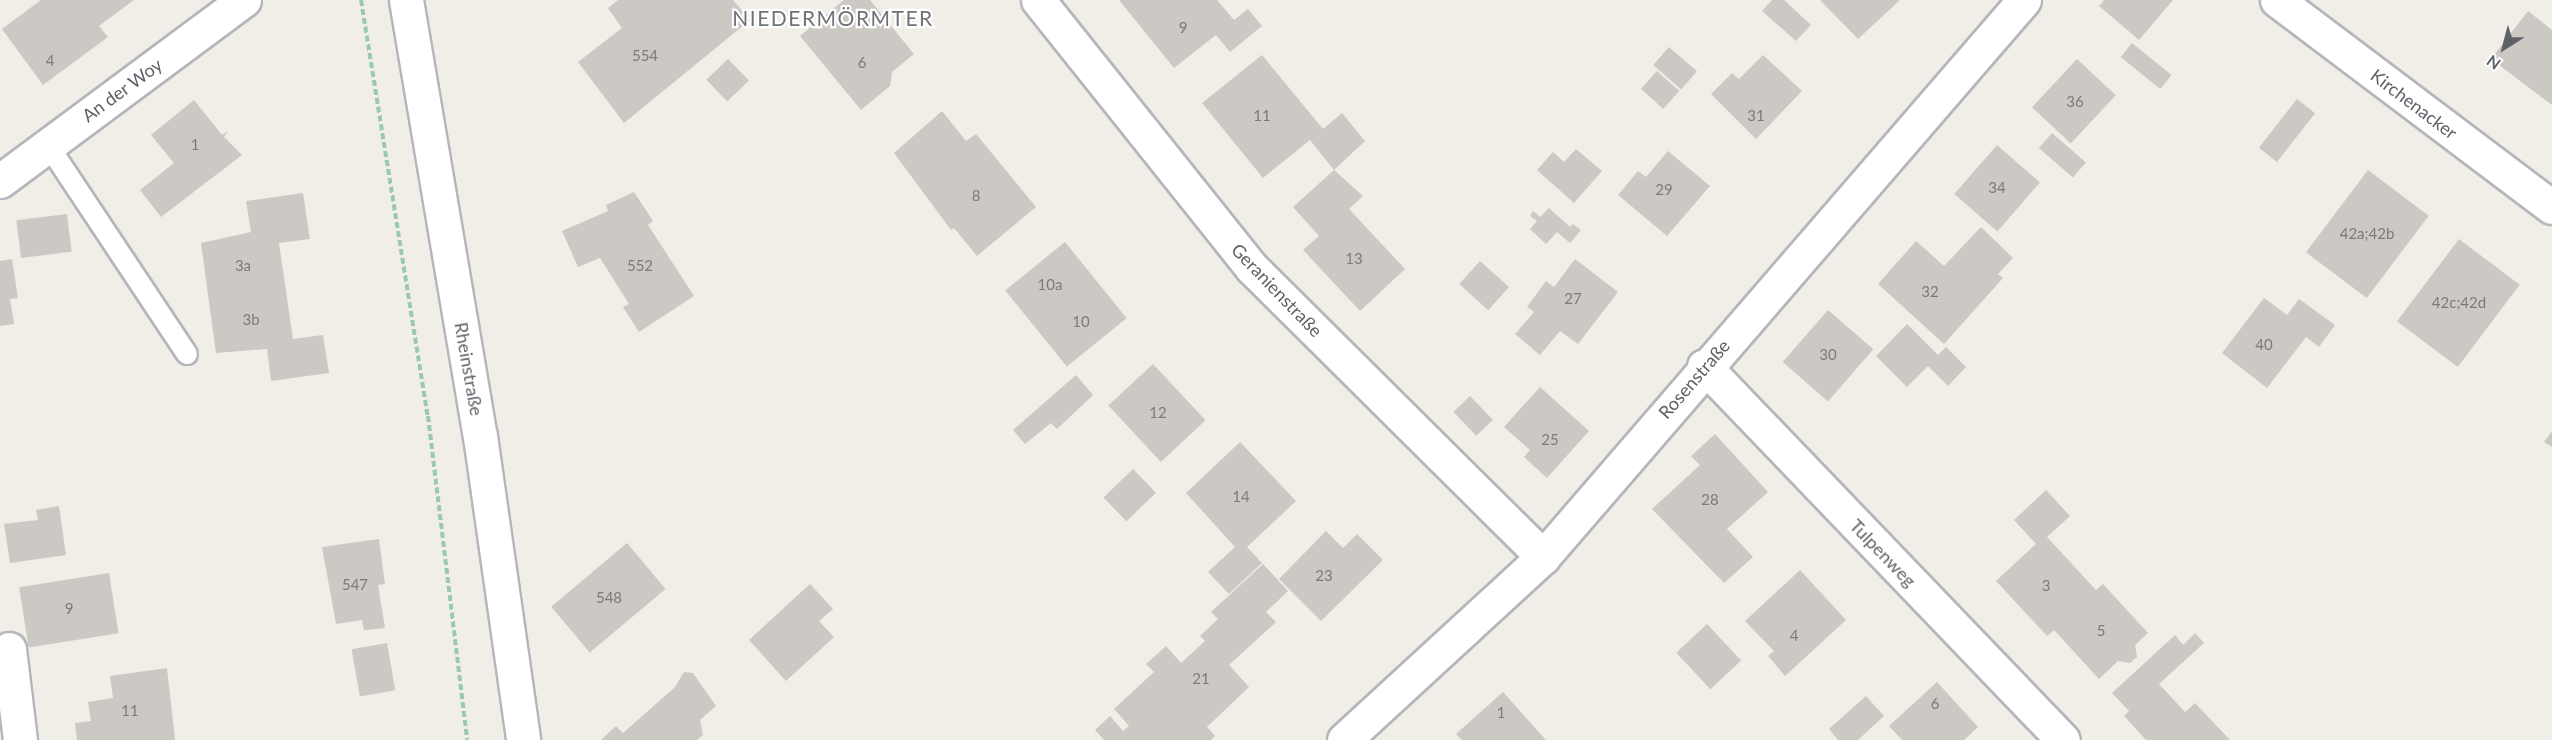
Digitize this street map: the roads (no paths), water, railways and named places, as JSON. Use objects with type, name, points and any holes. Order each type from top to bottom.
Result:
[{"type":"street","name":"An der Woy","points":[[0,181],[244,0]]},
{"type":"street","name":"Rheinstraße","points":[[406,0],[480,436],[523,740]]},
{"type":"street","name":"Geranienstraße","points":[[1038,0],[1251,267],[1543,557]]},
{"type":"street","name":"Rosenstraße","points":[[1353,737],[1543,557],[1704,366],[2025,0]]},
{"type":"street","name":"Kirchenacker","points":[[2277,0],[2552,207]]},
{"type":"street","name":"Tulpenweg","points":[[1704,366],[2063,740]]},
{"type":"street","points":[[9,649],[20,740]]},
{"type":"lane","points":[[48,145],[187,354]]},
{"type":"district","name":"NIEDERMÖRMTER","points":[[833,18]]}]
